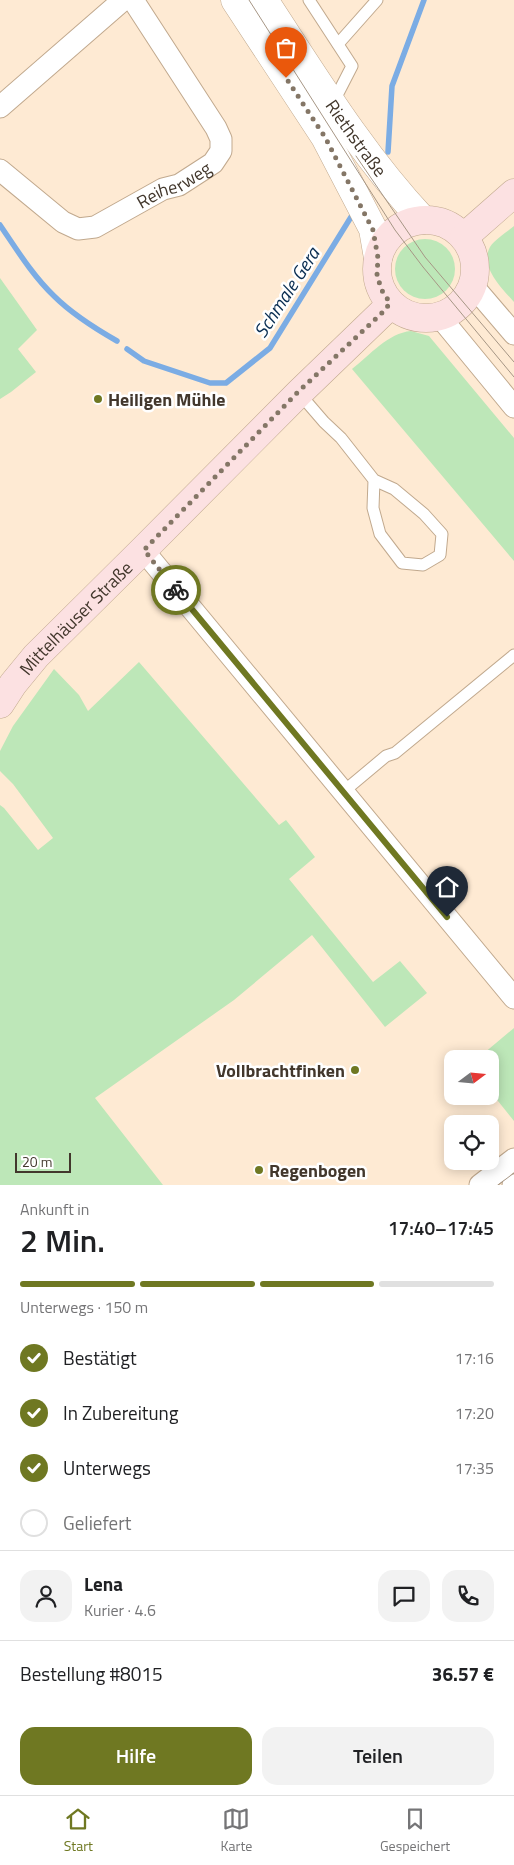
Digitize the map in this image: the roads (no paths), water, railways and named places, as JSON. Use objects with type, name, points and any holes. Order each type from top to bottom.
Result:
[{"type":"main road","points":[[464,237],[514,193]]},
{"type":"main road","points":[[423,220],[438,221],[452,227],[464,237],[471,248],[475,260],[475,274],[473,286],[463,302],[440,317],[426,319],[413,317],[390,303],[381,289],[377,274],[378,258],[384,243],[396,230],[413,222],[423,220]]},
{"type":"main road","name":"Mittelhäuser Straße","points":[[0,704],[13,684],[36,656],[144,550],[298,392],[381,315],[390,303]]},
{"type":"street","points":[[0,106],[123,0]]},
{"type":"street","name":"Reiherweg","points":[[0,170],[63,222],[78,229],[95,227],[163,189],[179,185],[213,163],[221,151],[221,139],[216,128],[133,0]]},
{"type":"street","name":"Riethstraße","points":[[235,0],[325,137],[373,230],[378,258]]},
{"type":"street","name":"Riethstraße","points":[[264,0],[332,104],[396,191],[423,220]]},
{"type":"street","points":[[473,286],[514,334]]},
{"type":"street","points":[[440,317],[514,407]]},
{"type":"street","points":[[144,550],[514,998]]},
{"type":"street","points":[[480,1185],[514,1159]]},
{"type":"lane","points":[[309,0],[352,66],[332,104]]},
{"type":"lane","points":[[338,44],[377,0]]},
{"type":"lane","points":[[298,392],[341,438],[374,480],[394,489],[424,514],[442,534],[440,555],[423,565],[402,563],[380,534],[373,508],[374,480]]},
{"type":"lane","points":[[343,792],[514,655]]},
{"type":"waterway","name":"Schmale Gera","points":[[388,152],[392,86],[424,0]]},
{"type":"waterway","name":"Schmale Gera","points":[[127,349],[144,361],[210,383],[226,383],[270,348],[351,217]]},
{"type":"waterway","name":"Schmale Gera","points":[[0,225],[32,271],[54,296],[84,321],[117,341]]},
{"type":"tram line","points":[[249,0],[395,230],[423,267],[514,377]]},
{"type":"tram line","points":[[356,156],[425,257],[514,362]]},
{"type":"tram line","points":[[498,1185],[514,1173]]},
{"type":"place","name":"Heiligen Mühle","points":[[98,399]]},
{"type":"place","name":"Vollbrachtfinken","points":[[355,1070]]},
{"type":"place","name":"Regenbogen","points":[[259,1170]]}]
